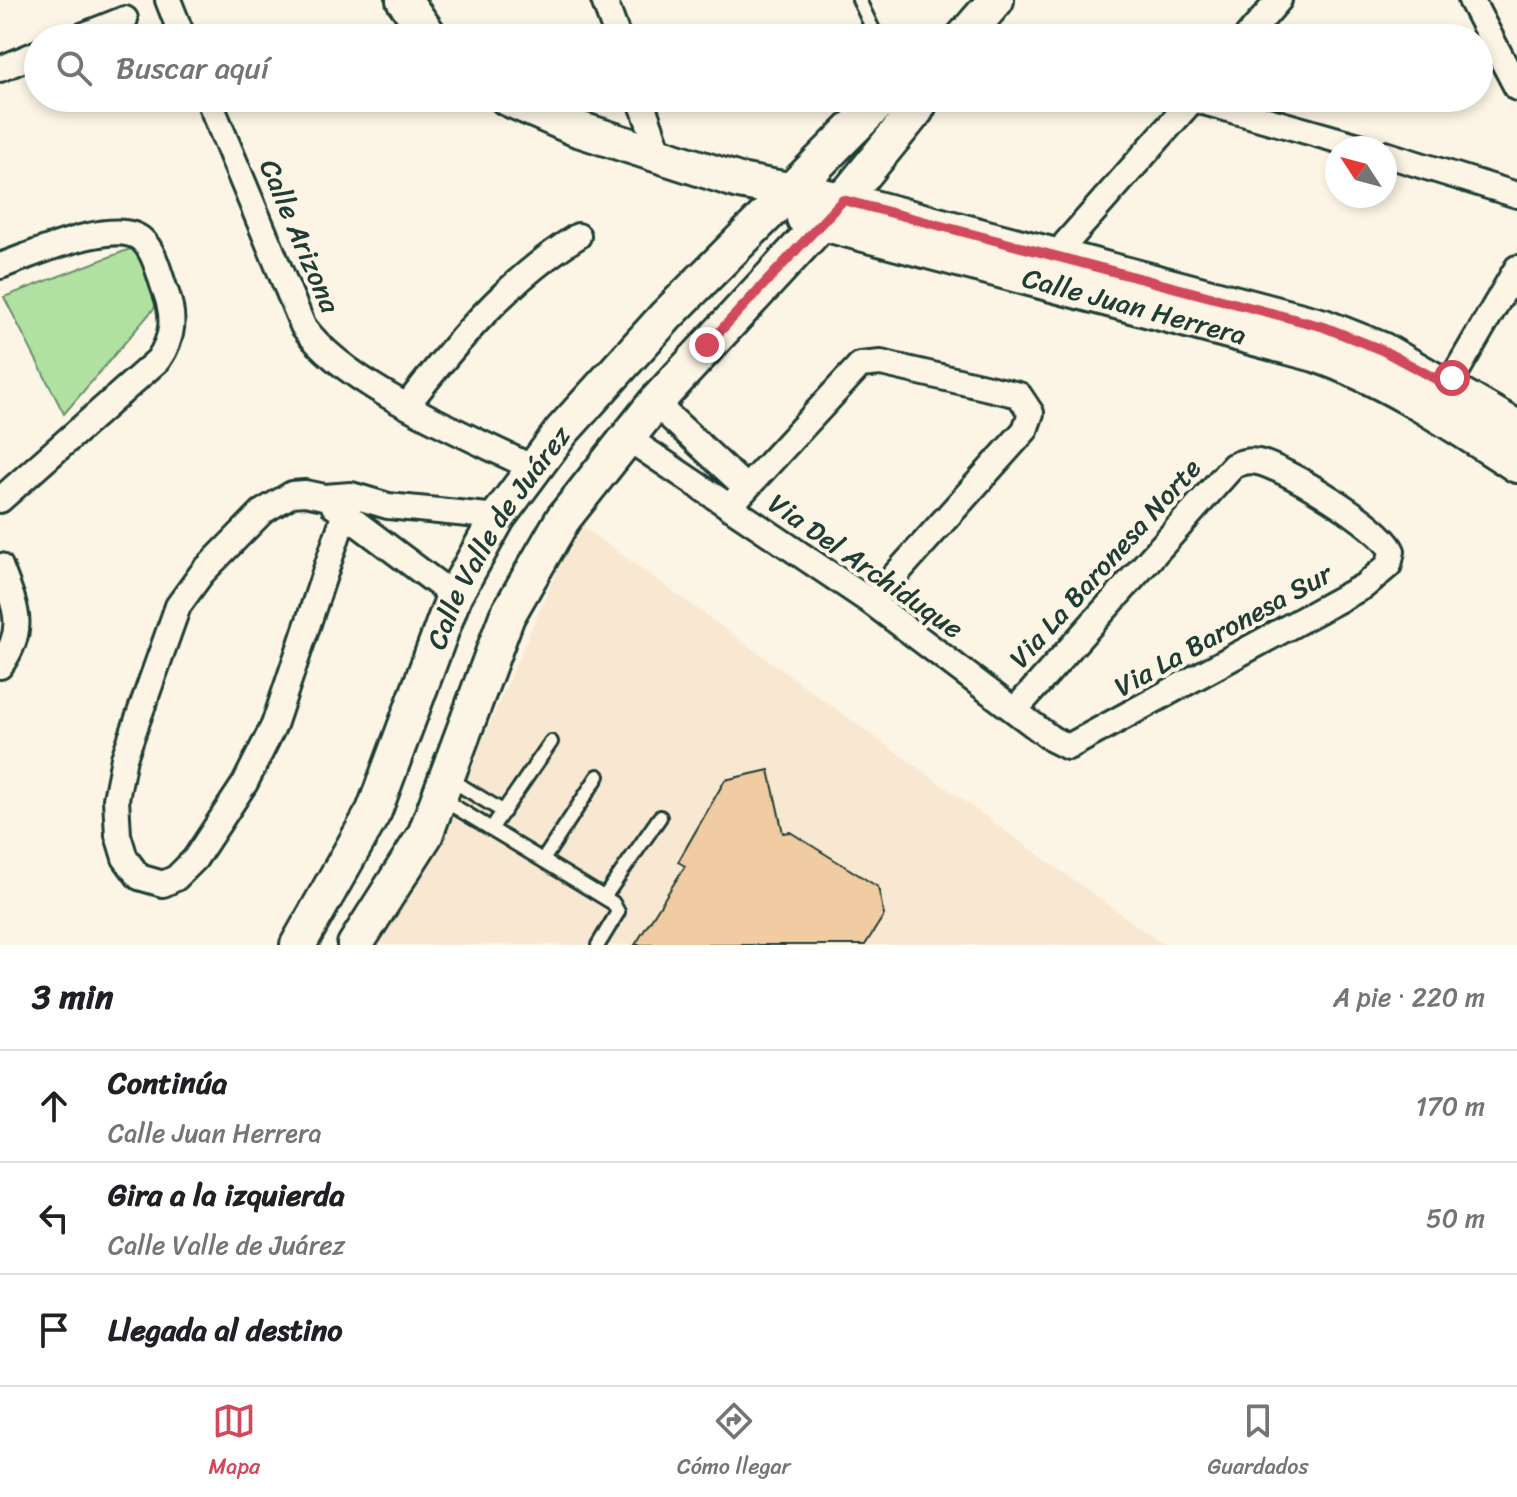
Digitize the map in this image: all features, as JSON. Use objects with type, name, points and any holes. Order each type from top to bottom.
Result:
[{"type":"street","points":[[168,0],[177,24]]},
{"type":"street","points":[[404,0],[421,24]]},
{"type":"street","points":[[604,0],[613,24]]},
{"type":"street","points":[[975,24],[996,0]]},
{"type":"street","points":[[1258,24],[1279,0]]},
{"type":"street","points":[[1471,0],[1484,24]]},
{"type":"street","points":[[112,24],[125,19]]},
{"type":"street","points":[[1493,42],[1517,88]]},
{"type":"street","points":[[0,69],[24,59]]},
{"type":"street","name":"Calle Arizona","points":[[214,112],[303,326],[326,354],[408,404],[533,468]]},
{"type":"street","name":"Calle Juan Herrera","points":[[539,112],[575,128],[739,181],[781,199],[1050,267],[1324,327],[1382,350],[1517,465]]},
{"type":"street","points":[[645,112],[660,155]]},
{"type":"street","name":"Calle Valle de Juárez","points":[[298,945],[374,811],[454,596],[498,517],[533,468],[614,373],[869,112]]},
{"type":"street","name":"Calle Valle de Juárez","points":[[355,945],[425,835],[507,616],[563,519],[655,403],[832,212],[907,112]]},
{"type":"street","points":[[1050,267],[1183,112]]},
{"type":"street","points":[[1240,112],[1325,136]]},
{"type":"street","points":[[1397,158],[1517,195]]},
{"type":"street","points":[[0,266],[92,235],[111,231],[129,233],[139,237],[153,256],[172,317],[169,344],[158,360],[0,500]]},
{"type":"street","points":[[408,404],[460,338],[534,264],[578,236]]},
{"type":"street","points":[[731,250],[765,284]]},
{"type":"street","points":[[1441,398],[1517,268]]},
{"type":"street","points":[[729,507],[860,365],[881,363],[1012,393],[1029,406],[1030,420],[1025,430],[871,602]]},
{"type":"street","name":"Calle Juan Herrera","points":[[1441,398],[1517,428]]},
{"type":"street","name":"Via Del Archiduque","points":[[655,403],[746,488]]},
{"type":"street","name":"Via Del Archiduque","points":[[626,437],[871,602],[1052,739],[1068,747]]},
{"type":"street","name":"Via La Baronesa Norte","points":[[1015,710],[1224,473],[1246,461],[1272,467],[1363,520],[1387,540],[1392,551]]},
{"type":"street","points":[[347,505],[274,725],[245,783],[195,859],[176,878],[163,884],[139,877],[125,858],[118,835],[117,783],[178,606],[202,573],[262,512],[292,494],[324,497],[347,505],[498,517]]},
{"type":"street","points":[[347,505],[454,596]]},
{"type":"street","name":"Via La Baronesa Sur","points":[[1068,747],[1364,586],[1389,565],[1392,551]]},
{"type":"street","points":[[0,566],[18,621],[12,649],[0,666]]},
{"type":"street","points":[[374,811],[425,835]]},
{"type":"lane","points":[[859,0],[870,24]]},
{"type":"lane","points":[[491,829],[551,742]]},
{"type":"lane","points":[[543,860],[598,776]]},
{"type":"lane","points":[[444,788],[504,812]]},
{"type":"lane","points":[[444,788],[491,829],[605,896],[618,912],[598,945]]},
{"type":"lane","points":[[605,896],[660,817]]},
{"type":"shaded area","points":[[578,523],[1164,945],[378,945],[439,839]]},
{"type":"green space","points":[[138,246],[162,299],[64,414],[4,297]]},
{"type":"building","points":[[769,770],[783,833],[790,832],[878,887],[884,915],[865,945],[635,945],[685,866],[678,862],[725,780]]},
{"type":"route","points":[[707,345],[843,200],[1235,301],[1324,327],[1382,350],[1447,385],[1452,378]]}]
